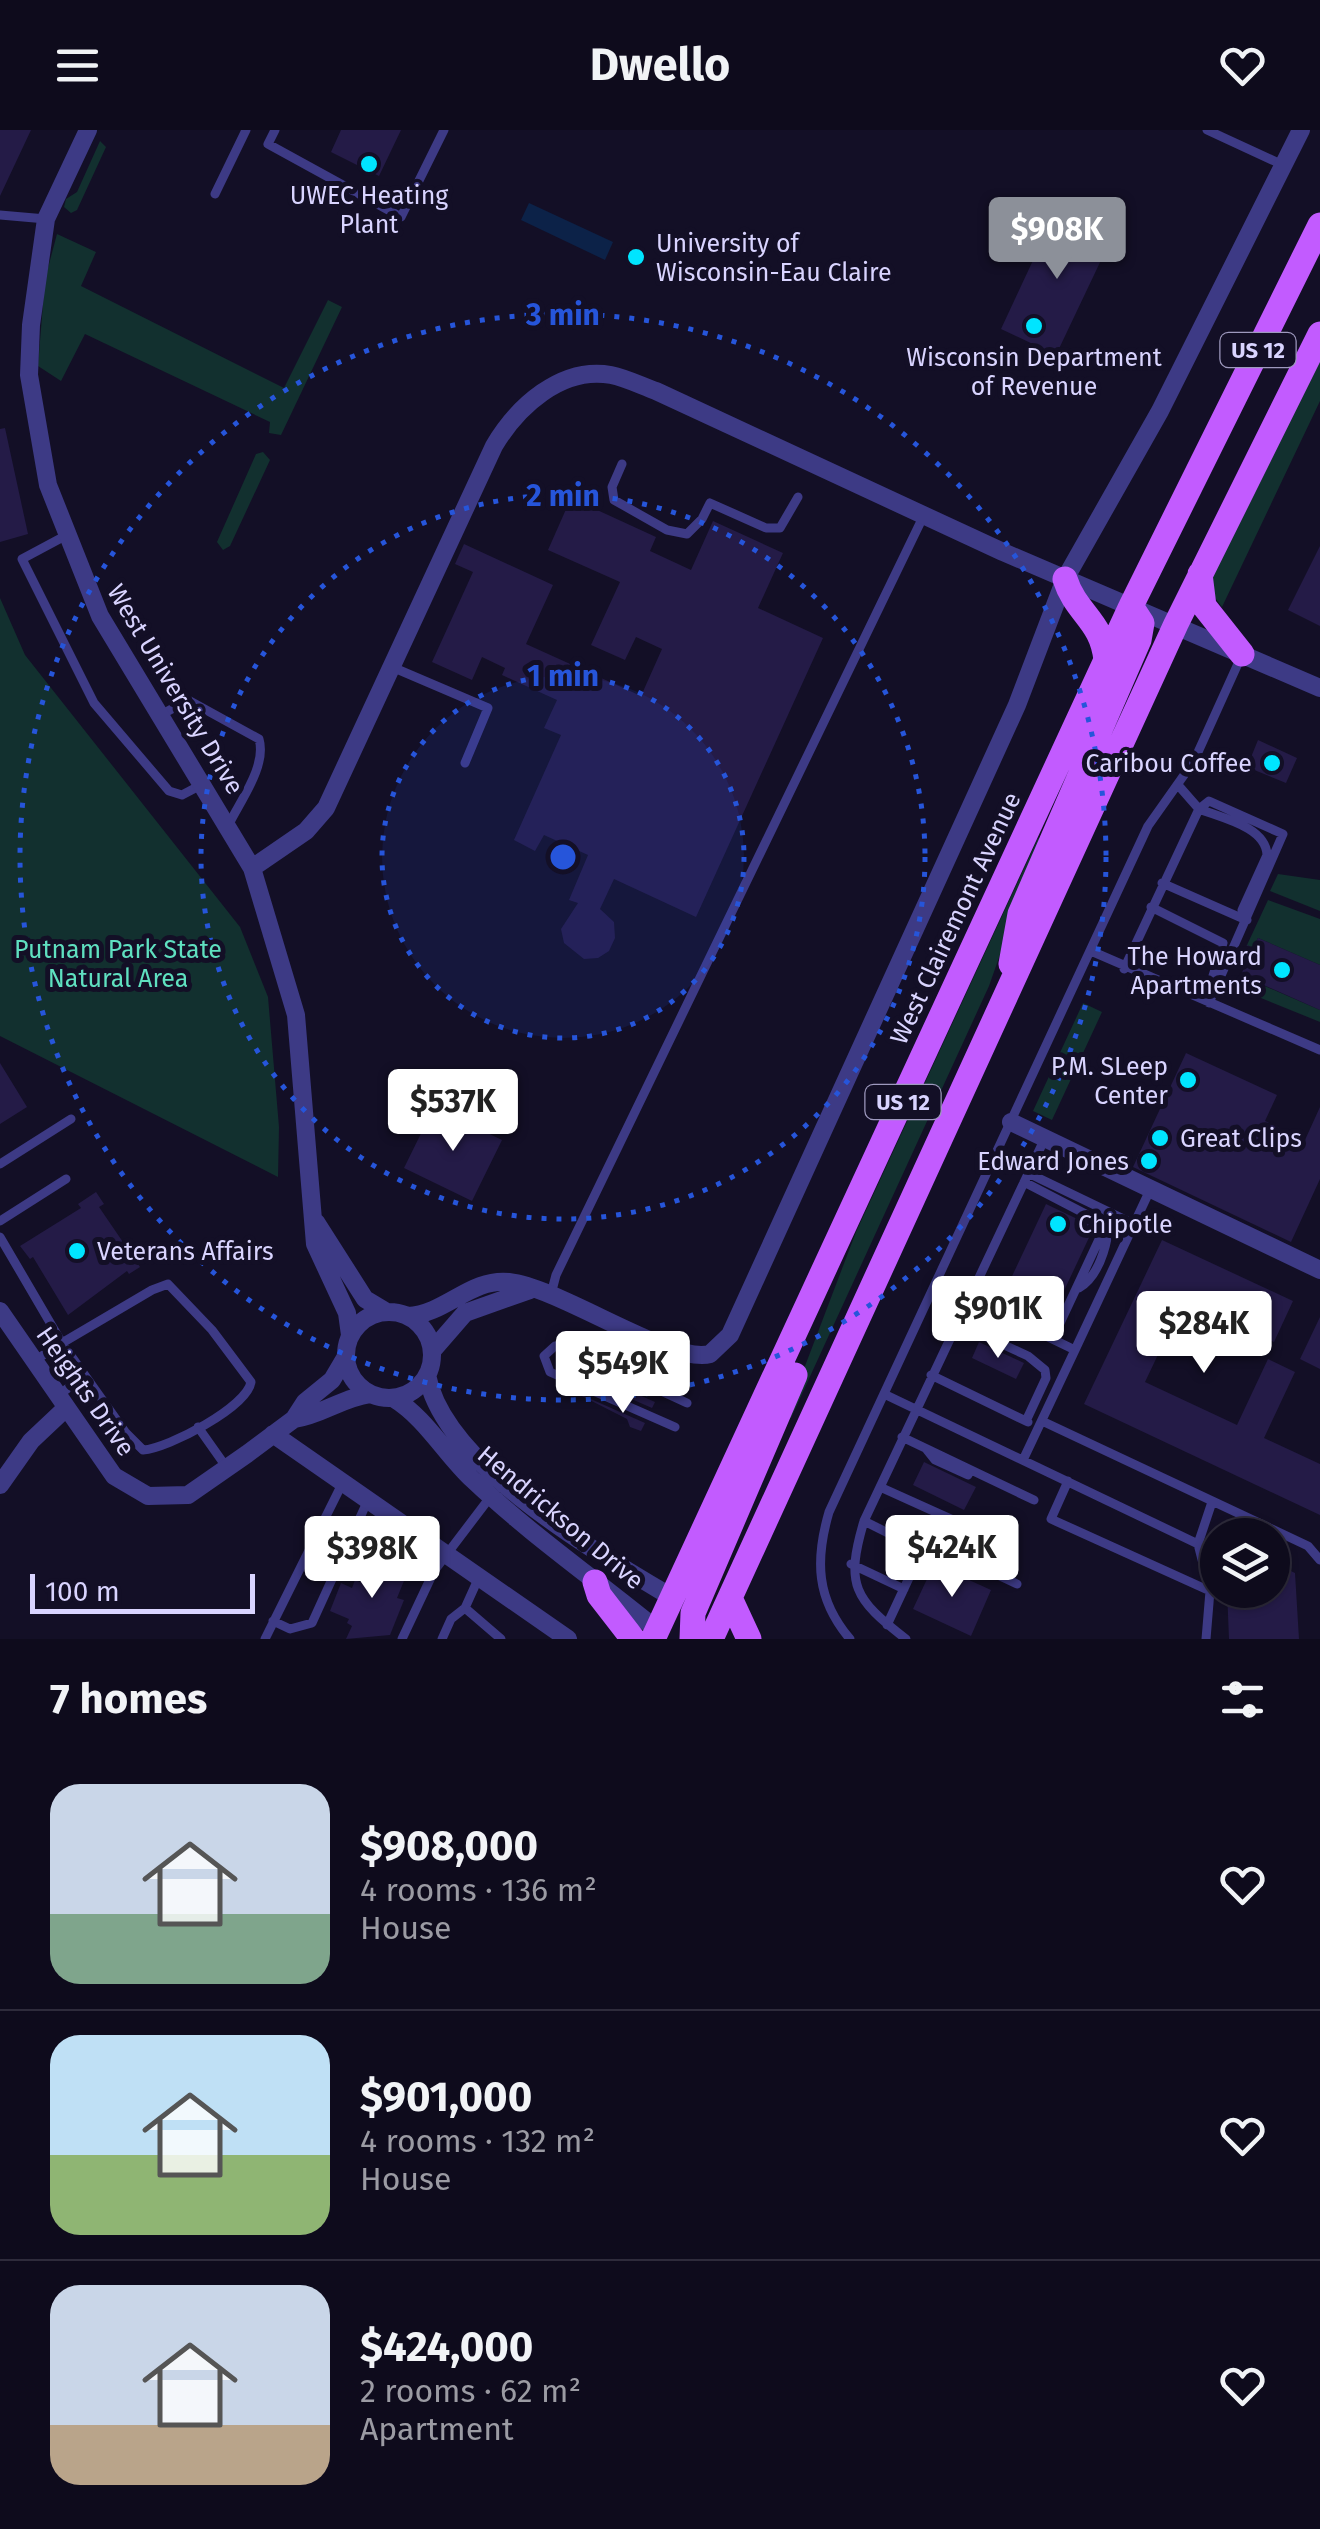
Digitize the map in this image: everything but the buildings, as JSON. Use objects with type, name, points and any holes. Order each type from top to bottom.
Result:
[{"type":"main road","name":"West Clairemont Avenue","points":[[701,1627],[839,1243],[1131,606],[1320,225]]},
{"type":"main road","name":"West Clairemont Avenue","points":[[657,1637],[701,1627],[730,1598],[1176,624],[1320,334]]},
{"type":"main road","points":[[1200,574],[1204,606],[1242,654]]},
{"type":"main road","points":[[1065,580],[1076,603],[1102,632],[1106,660]]},
{"type":"main road","points":[[1005,999],[1020,914],[1142,631],[1131,606]]},
{"type":"main road","points":[[595,1582],[599,1595],[657,1637]]},
{"type":"main road","points":[[730,1598],[749,1639]]},
{"type":"street","name":"West University Drive","points":[[88,130],[46,220],[28,376],[48,485],[65,536],[100,616],[252,868],[296,1015],[304,1082],[305,1166],[315,1244],[347,1313],[350,1336]]},
{"type":"street","points":[[530,1290],[465,1313],[432,1351],[427,1375],[419,1386],[393,1398],[370,1394],[350,1373],[345,1358],[350,1336],[360,1323],[385,1312],[408,1316],[433,1314],[486,1285],[510,1282],[552,1294],[687,1355],[710,1354],[730,1335],[1016,706],[1065,580],[1160,412],[1302,130]]},
{"type":"street","points":[[252,868],[306,830],[326,808],[464,508],[511,418],[570,378],[608,374],[656,392],[1065,580],[1320,688]]},
{"type":"street","points":[[1011,1122],[1320,1270]]},
{"type":"street","name":"West University Drive","points":[[313,1217],[365,1298],[385,1312]]},
{"type":"street","name":"Heights Drive","points":[[0,1311],[114,1476],[148,1496],[188,1495],[227,1468],[294,1419],[306,1402],[332,1380],[345,1358]]},
{"type":"street","points":[[408,1316],[420,1326],[432,1351]]},
{"type":"street","name":"Hendrickson Drive","points":[[427,1375],[439,1412],[492,1470],[701,1627]]},
{"type":"street","name":"Heights Drive","points":[[294,1419],[314,1416],[345,1397],[370,1394]]},
{"type":"street","name":"Hendrickson Drive","points":[[393,1398],[409,1408],[491,1496],[595,1582]]},
{"type":"street","points":[[0,1485],[62,1402]]},
{"type":"street","points":[[274,1434],[568,1639]]},
{"type":"lane","points":[[215,194],[246,130]]},
{"type":"lane","points":[[275,130],[268,144],[401,217],[444,130]]},
{"type":"lane","points":[[1206,130],[1283,166]]},
{"type":"lane","points":[[0,215],[46,220]]},
{"type":"lane","points":[[622,464],[612,487],[614,500],[668,530],[687,534],[702,519],[710,503],[766,528],[780,528],[798,497]]},
{"type":"lane","points":[[552,1294],[556,1275],[788,789],[924,515]]},
{"type":"lane","points":[[65,536],[22,559],[86,687],[121,738],[169,791],[182,795],[201,786]]},
{"type":"lane","points":[[850,1639],[823,1594],[820,1541],[829,1512],[1148,826],[1194,761],[1242,654]]},
{"type":"lane","points":[[392,666],[488,708],[465,764]]},
{"type":"lane","points":[[158,716],[188,700],[259,739],[262,751],[256,768],[228,826]]},
{"type":"lane","points":[[1178,785],[1200,808],[1261,835],[1266,855],[1242,910],[1246,920]]},
{"type":"lane","points":[[1124,968],[1200,808],[1209,801],[1283,834],[1211,999]]},
{"type":"lane","points":[[1162,883],[1246,920]]},
{"type":"lane","points":[[1151,908],[1224,943],[1212,980],[1211,999]]},
{"type":"lane","points":[[1091,951],[1124,968],[1211,999],[1320,1050]]},
{"type":"lane","points":[[0,1164],[71,1119]]},
{"type":"lane","points":[[906,1639],[858,1595],[852,1564],[864,1521],[902,1437],[1045,1138]]},
{"type":"lane","points":[[1026,1178],[1134,1224]]},
{"type":"lane","points":[[1026,1178],[1101,1222],[1103,1231],[1053,1338]]},
{"type":"lane","points":[[0,1221],[66,1179]]},
{"type":"lane","points":[[1023,1460],[1150,1190]]},
{"type":"lane","points":[[1076,1289],[1088,1282],[1112,1230],[1108,1211]]},
{"type":"lane","points":[[0,1237],[62,1343],[143,1450],[168,1445],[238,1403],[250,1391],[251,1382],[173,1286],[162,1284],[62,1343],[34,1361]]},
{"type":"lane","points":[[969,1298],[1075,1350]]},
{"type":"lane","points":[[956,1323],[1028,1356],[1046,1370],[1026,1421]]},
{"type":"lane","points":[[675,1427],[550,1372],[544,1356],[555,1346],[566,1347],[687,1402]]},
{"type":"lane","points":[[62,1402],[86,1376]]},
{"type":"lane","points":[[931,1376],[1308,1546],[1320,1560]]},
{"type":"lane","points":[[884,1394],[1198,1544]]},
{"type":"lane","points":[[198,1427],[227,1468]]},
{"type":"lane","points":[[902,1437],[1034,1500]]},
{"type":"lane","points":[[1068,1481],[1051,1520],[1200,1586]]},
{"type":"lane","points":[[265,1639],[343,1482]]},
{"type":"lane","points":[[880,1487],[1013,1547]]},
{"type":"lane","points":[[402,1639],[446,1554],[491,1496]]},
{"type":"lane","points":[[273,1621],[290,1629],[312,1623],[368,1500]]},
{"type":"lane","points":[[1200,1552],[1198,1544],[1212,1502]]},
{"type":"lane","points":[[864,1521],[922,1550]]},
{"type":"lane","points":[[887,1625],[922,1550],[932,1544],[1017,1584]]},
{"type":"lane","points":[[852,1564],[904,1590]]},
{"type":"lane","points":[[442,1639],[452,1619],[465,1608],[479,1577]]},
{"type":"lane","points":[[465,1608],[501,1639]]},
{"type":"lane","points":[[1206,1639],[1209,1608]]},
{"type":"green space","points":[[100,141],[106,147],[77,210],[71,213],[64,207],[66,199],[77,192]]},
{"type":"green space","points":[[57,234],[96,252],[81,286],[284,388],[328,300],[342,307],[281,435],[269,433],[270,422],[85,334],[61,381],[38,366],[45,279]]},
{"type":"green space","points":[[1320,353],[1320,401],[1222,607],[1213,595],[1210,575]]},
{"type":"green space","points":[[263,452],[270,460],[230,546],[223,550],[217,542],[256,454]]},
{"type":"green space","name":"Putnam Park State Natural Area","points":[[0,598],[25,655],[240,927],[268,997],[279,1127],[278,1177],[0,1036]]},
{"type":"green space","points":[[1038,838],[1047,841],[1016,909],[989,986],[791,1418],[786,1416],[856,1232]]},
{"type":"green space","points":[[1278,874],[1320,880],[1320,911],[1270,891]]},
{"type":"green space","points":[[1268,900],[1320,919],[1320,965],[1258,938],[1253,948],[1247,945]]},
{"type":"green space","points":[[1244,977],[1320,1010],[1320,1022],[1239,989]]},
{"type":"green space","points":[[1083,1003],[1102,1012],[1052,1120],[1033,1111]]},
{"type":"water","points":[[529,203],[613,242],[605,260],[521,220]]},
{"type":"place","name":"UWEC Heating Plant","points":[[369,164]]},
{"type":"place","name":"University of Wisconsin-Eau Claire","points":[[636,257]]},
{"type":"place","name":"Wisconsin Department of Revenue","points":[[1034,326]]},
{"type":"place","name":"Caribou Coffee","points":[[1272,763]]},
{"type":"place","name":"The Howard Apartments","points":[[1282,970]]},
{"type":"place","name":"P.M. SLeep Center","points":[[1188,1080]]},
{"type":"place","name":"Great Clips","points":[[1160,1138]]},
{"type":"place","name":"Edward Jones","points":[[1149,1161]]},
{"type":"place","name":"Chipotle","points":[[1058,1224]]},
{"type":"place","name":"Veterans Affairs","points":[[77,1251]]}]
